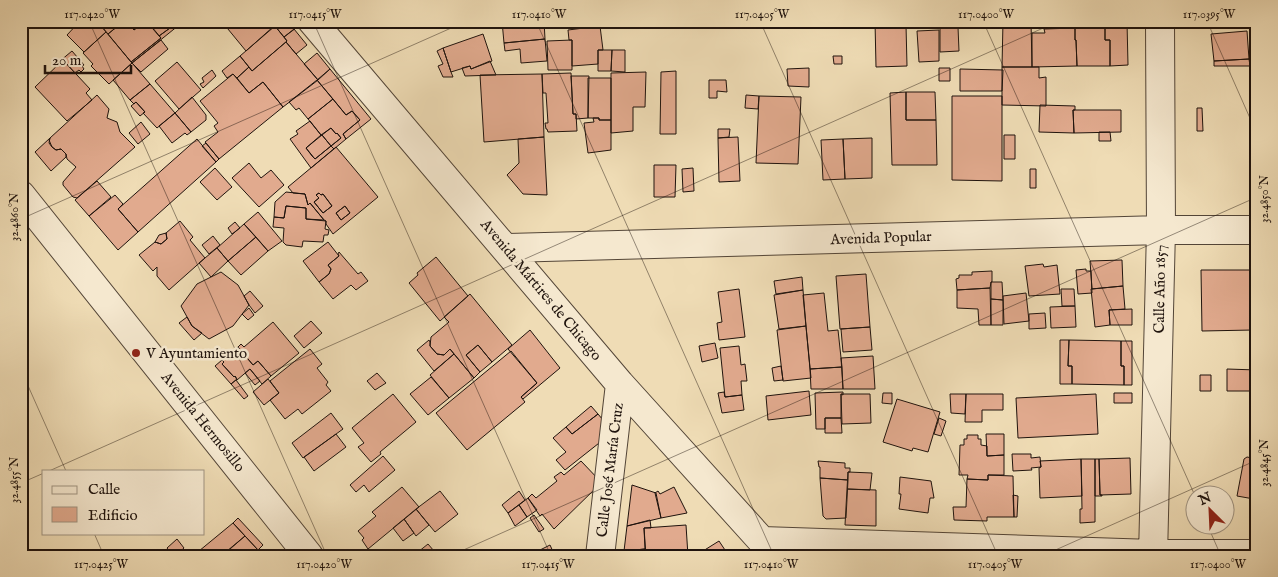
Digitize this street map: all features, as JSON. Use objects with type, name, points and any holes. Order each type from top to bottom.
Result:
[{"type":"street","name":"Avenida Mártires de Chicago","points":[[312,21],[620,384],[768,548]]},
{"type":"street","name":"Calle Año 1857","points":[[1153,555],[1162,230],[1160,21]]},
{"type":"street","name":"Avenida Hermosillo","points":[[22,197],[309,556]]},
{"type":"street","name":"Avenida Popular","points":[[505,248],[1162,230],[1257,230]]},
{"type":"street","name":"Calle José María Cruz","points":[[600,556],[620,384]]},
{"type":"street","points":[[768,548],[1153,555],[1257,554]]},
{"type":"building","points":[[80,21],[97,21],[106,32],[84,52],[67,35]]},
{"type":"building","points":[[97,21],[124,21],[108,34]]},
{"type":"building","points":[[124,21],[134,30],[147,21],[161,38],[131,62],[108,34]]},
{"type":"building","points":[[126,21],[145,21],[134,30]]},
{"type":"building","points":[[162,21],[170,28],[159,36],[153,29]]},
{"type":"building","points":[[164,21],[184,21],[132,63],[161,38],[159,36],[170,28]]},
{"type":"building","points":[[225,21],[270,21],[274,26],[246,51],[223,23]]},
{"type":"building","points":[[281,21],[291,21],[296,28],[284,37],[275,26]]},
{"type":"building","points":[[502,21],[544,21],[545,39],[504,43]]},
{"type":"building","points":[[875,21],[884,21],[884,26],[906,25],[907,66],[876,67]]},
{"type":"building","points":[[966,21],[1003,21],[1003,26],[966,26]]},
{"type":"building","points":[[1003,21],[1031,21],[1032,67],[1002,67]]},
{"type":"building","points":[[1075,21],[1105,21],[1105,40],[1110,40],[1110,66],[1077,66]]},
{"type":"building","points":[[1105,22],[1127,22],[1128,65],[1110,66],[1110,40],[1105,40]]},
{"type":"building","points":[[275,26],[287,41],[252,71],[240,56]]},
{"type":"building","points":[[600,26],[603,50],[598,50],[598,64],[572,66],[572,40],[569,40],[568,30]]},
{"type":"building","points":[[958,27],[959,51],[940,52],[940,28]]},
{"type":"building","points":[[1075,28],[1077,66],[1032,67],[1032,33],[1045,33],[1044,29]]},
{"type":"building","points":[[294,29],[307,45],[296,54],[284,37]]},
{"type":"building","points":[[939,30],[939,61],[919,62],[917,31]]},
{"type":"building","points":[[1247,31],[1249,59],[1214,61],[1211,34]]},
{"type":"building","points":[[106,32],[132,63],[109,84],[91,66],[93,64],[83,53]]},
{"type":"building","points":[[483,34],[492,61],[471,69],[470,66],[451,72],[443,48]]},
{"type":"building","points":[[545,39],[547,61],[521,63],[520,49],[505,51],[504,43]]},
{"type":"building","points":[[161,40],[168,49],[141,72],[132,63]]},
{"type":"building","points":[[572,40],[572,70],[548,70],[547,41]]},
{"type":"building","points":[[286,42],[318,80],[283,107],[263,82],[249,93],[237,78],[249,67],[252,71]]},
{"type":"building","points":[[443,48],[453,77],[443,77],[438,66],[443,64],[437,51]]},
{"type":"building","points":[[598,50],[612,50],[611,71],[598,71]]},
{"type":"building","points":[[612,50],[625,50],[625,72],[611,71]]},
{"type":"building","points":[[72,51],[84,65],[82,66],[84,69],[81,72],[79,70],[75,73],[63,60],[61,63],[60,61]]},
{"type":"building","points":[[317,53],[330,69],[318,80],[304,64]]},
{"type":"building","points":[[240,56],[249,67],[237,78],[233,74],[227,78],[222,71]]},
{"type":"building","points":[[833,56],[842,56],[842,64],[834,64]]},
{"type":"building","points":[[1249,59],[1250,66],[1214,66],[1214,61]]},
{"type":"building","points":[[63,60],[90,89],[86,93],[92,100],[67,121],[35,87]]},
{"type":"building","points":[[490,61],[496,75],[465,76],[462,68],[470,66],[471,69]]},
{"type":"building","points":[[177,62],[201,90],[179,109],[155,81]]},
{"type":"building","points":[[132,63],[150,84],[130,100],[113,80]]},
{"type":"building","points":[[1002,67],[1039,67],[1039,78],[1046,77],[1046,106],[1002,105]]},
{"type":"building","points":[[809,68],[809,87],[788,86],[787,69]]},
{"type":"building","points":[[939,68],[950,68],[950,81],[939,81]]},
{"type":"building","points":[[330,69],[371,119],[346,139],[343,134],[360,120],[352,111],[346,115],[317,80]]},
{"type":"building","points":[[960,69],[1003,70],[1002,91],[960,91]]},
{"type":"building","points":[[212,70],[216,76],[203,88],[200,84],[204,82],[202,78]]},
{"type":"building","points":[[676,71],[676,134],[660,134],[661,72]]},
{"type":"building","points":[[646,72],[645,107],[633,107],[633,131],[611,133],[611,73]]},
{"type":"building","points":[[571,73],[573,114],[576,114],[577,131],[548,132],[545,123],[548,123],[546,93],[543,93],[542,74]]},
{"type":"building","points":[[233,74],[249,93],[263,82],[283,107],[219,159],[205,142],[218,132],[214,126],[218,123],[200,101]]},
{"type":"building","points":[[542,74],[544,137],[484,142],[480,75]]},
{"type":"building","points":[[571,76],[589,76],[588,118],[576,119],[576,114],[573,114]]},
{"type":"building","points":[[588,78],[611,78],[611,120],[588,118]]},
{"type":"building","points":[[317,80],[333,99],[308,119],[299,108],[296,110],[289,102]]},
{"type":"building","points":[[709,80],[726,80],[727,92],[717,91],[717,98],[709,98]]},
{"type":"building","points":[[150,84],[175,113],[157,128],[136,102],[134,104],[130,100]]},
{"type":"building","points":[[906,92],[935,92],[936,120],[906,120]]},
{"type":"building","points":[[906,92],[906,120],[936,120],[937,165],[892,165],[890,93]]},
{"type":"building","points":[[97,95],[109,109],[107,118],[117,122],[120,132],[135,147],[77,198],[73,197],[63,185],[63,182],[76,167],[67,159],[66,154],[61,149],[56,150],[52,147],[49,140]]},
{"type":"building","points":[[746,95],[759,96],[758,109],[745,108]]},
{"type":"building","points":[[759,96],[801,97],[798,164],[756,163]]},
{"type":"building","points":[[952,96],[1002,96],[1002,181],[952,180]]},
{"type":"building","points":[[192,97],[206,115],[206,120],[191,132],[175,113]]},
{"type":"building","points":[[333,99],[346,115],[352,111],[360,120],[343,134],[346,139],[334,149],[331,146],[341,138],[337,133],[331,128],[321,135],[308,119]]},
{"type":"building","points":[[136,102],[145,112],[140,116],[131,106]]},
{"type":"building","points":[[1040,105],[1075,106],[1075,110],[1073,110],[1074,133],[1039,132]]},
{"type":"building","points":[[1197,108],[1202,108],[1203,131],[1197,131]]},
{"type":"building","points":[[1073,110],[1121,110],[1121,132],[1074,133]]},
{"type":"building","points":[[175,113],[191,132],[187,135],[185,133],[172,143],[159,126]]},
{"type":"building","points":[[593,118],[611,120],[611,150],[588,153],[584,123],[594,122]]},
{"type":"building","points":[[310,121],[321,135],[306,148],[312,156],[315,159],[331,146],[334,149],[311,168],[290,139],[298,134],[296,131]]},
{"type":"building","points":[[141,122],[150,134],[138,144],[129,133]]},
{"type":"building","points":[[331,128],[341,138],[331,146],[322,135]]},
{"type":"building","points":[[718,129],[730,129],[729,137],[718,138]]},
{"type":"building","points":[[1099,132],[1110,132],[1111,141],[1099,141]]},
{"type":"building","points":[[322,135],[331,146],[315,159],[306,148]]},
{"type":"building","points":[[1004,135],[1015,135],[1015,159],[1004,159]]},
{"type":"building","points":[[544,137],[547,195],[523,194],[507,175],[519,163],[518,139]]},
{"type":"building","points":[[738,137],[740,181],[719,182],[718,138]]},
{"type":"building","points":[[50,138],[49,143],[52,147],[56,150],[61,149],[66,154],[66,157],[51,171],[35,152]]},
{"type":"building","points":[[872,138],[872,178],[845,179],[843,139]]},
{"type":"building","points":[[197,139],[216,162],[138,232],[118,209]]},
{"type":"building","points":[[843,139],[845,179],[823,180],[821,140]]},
{"type":"building","points":[[206,143],[219,159],[216,162],[202,146]]},
{"type":"building","points":[[336,147],[378,197],[333,234],[326,221],[310,203],[308,205],[305,194],[293,193],[288,187]],"holes":[[[319,193],[323,194],[332,206],[323,213],[314,202],[319,198],[316,195]],[[345,206],[350,213],[341,220],[336,213]]]},
{"type":"building","points":[[249,163],[261,178],[271,170],[284,185],[259,207],[232,178]]},
{"type":"building","points":[[654,165],[676,165],[675,197],[654,197]]},
{"type":"building","points":[[215,168],[232,187],[217,200],[200,182]]},
{"type":"building","points":[[693,168],[694,191],[683,192],[682,169]]},
{"type":"building","points":[[1030,169],[1036,169],[1036,188],[1030,188]]},
{"type":"building","points":[[97,181],[111,197],[89,216],[75,200]]},
{"type":"building","points":[[286,192],[305,194],[308,205],[310,203],[324,220],[306,219],[306,208],[286,206],[284,218],[274,217],[275,202]]},
{"type":"building","points":[[319,193],[323,194],[332,206],[323,213],[314,202],[319,198],[316,195]]},
{"type":"building","points":[[115,195],[123,204],[118,209],[138,232],[118,250],[89,216]]},
{"type":"building","points":[[286,206],[306,208],[306,219],[326,221],[325,229],[329,230],[328,235],[324,235],[323,242],[303,241],[302,247],[286,245],[283,242],[284,228],[273,227],[274,217],[284,218]]},
{"type":"building","points":[[345,206],[350,213],[341,220],[336,213]]},
{"type":"building","points":[[258,212],[282,241],[268,251],[244,224]]},
{"type":"building","points":[[180,221],[193,237],[190,240],[205,258],[169,290],[157,276],[157,267],[153,271],[139,255],[155,242],[161,244],[167,239],[166,233]]},
{"type":"building","points":[[235,222],[240,228],[232,234],[228,228]]},
{"type":"building","points":[[244,224],[256,237],[228,261],[217,248]]},
{"type":"building","points":[[166,233],[167,239],[161,244],[155,242],[159,235]]},
{"type":"building","points":[[213,236],[220,245],[209,254],[202,245]]},
{"type":"building","points":[[256,237],[268,251],[241,275],[228,261]]},
{"type":"building","points":[[328,242],[339,256],[328,265],[331,269],[329,274],[319,282],[303,261]]},
{"type":"building","points":[[217,248],[228,261],[211,277],[199,263]]},
{"type":"building","points":[[339,252],[358,274],[361,272],[368,281],[356,290],[351,285],[333,299],[319,282],[329,274],[331,269],[328,265],[339,256]]},
{"type":"building","points":[[436,257],[468,296],[440,321],[409,283],[418,275],[417,273]]},
{"type":"building","points":[[1122,260],[1123,286],[1092,289],[1090,261]]},
{"type":"building","points":[[1043,264],[1044,267],[1057,265],[1060,294],[1029,296],[1025,266]]},
{"type":"building","points":[[1086,269],[1086,271],[1091,271],[1092,293],[1078,294],[1076,270]]},
{"type":"building","points":[[1201,270],[1252,270],[1253,330],[1202,331]]},
{"type":"building","points":[[992,271],[990,288],[957,290],[956,279],[959,278],[959,275],[972,275],[972,272]]},
{"type":"building","points":[[221,272],[238,285],[249,305],[233,326],[209,339],[192,326],[181,306],[197,284]]},
{"type":"building","points":[[866,274],[870,327],[840,329],[836,276]]},
{"type":"building","points":[[802,277],[803,290],[776,294],[774,281]]},
{"type":"building","points":[[991,282],[1002,282],[1003,300],[991,299]]},
{"type":"building","points":[[1123,286],[1125,309],[1109,310],[1110,325],[1095,327],[1091,289]]},
{"type":"building","points":[[990,288],[991,325],[979,325],[978,309],[957,308],[957,290]]},
{"type":"building","points":[[739,289],[745,337],[719,340],[717,323],[722,322],[718,292]]},
{"type":"building","points":[[1061,289],[1074,289],[1075,306],[1062,306]]},
{"type":"building","points":[[803,290],[806,326],[779,329],[774,295]]},
{"type":"building","points":[[250,291],[263,306],[255,313],[244,296]]},
{"type":"building","points":[[824,293],[828,331],[838,330],[842,367],[810,369],[803,295]]},
{"type":"building","points":[[1026,293],[1029,321],[1004,324],[1003,296]]},
{"type":"building","points":[[470,294],[512,345],[492,362],[478,345],[466,355],[480,372],[474,378],[450,349],[444,355],[437,354],[430,346],[431,337],[449,322],[444,317]]},
{"type":"building","points":[[991,299],[1003,300],[1003,325],[991,325]]},
{"type":"building","points":[[1075,306],[1076,327],[1051,328],[1050,307]]},
{"type":"building","points":[[1253,307],[1257,307],[1257,330],[1253,330]]},
{"type":"building","points":[[249,308],[254,315],[248,320],[242,314]]},
{"type":"building","points":[[1132,309],[1132,325],[1110,325],[1109,310]]},
{"type":"building","points":[[1045,313],[1046,328],[1029,329],[1029,314]]},
{"type":"building","points":[[187,317],[192,326],[202,333],[194,340],[179,323]]},
{"type":"building","points":[[311,321],[322,333],[304,348],[294,336]]},
{"type":"building","points":[[273,322],[299,353],[271,376],[258,361],[253,365],[238,347],[241,344],[244,347]]},
{"type":"building","points":[[806,326],[811,378],[783,381],[777,330]]},
{"type":"building","points":[[870,327],[872,350],[843,352],[841,329]]},
{"type":"building","points":[[530,330],[560,368],[523,399],[521,397],[537,383],[508,349]]},
{"type":"building","points":[[429,340],[430,346],[437,354],[444,355],[450,349],[454,354],[434,371],[417,350]]},
{"type":"building","points":[[1060,340],[1069,340],[1068,366],[1072,366],[1072,384],[1060,384]]},
{"type":"building","points":[[1069,340],[1121,341],[1121,366],[1124,366],[1124,385],[1072,384],[1072,366],[1068,366]]},
{"type":"building","points":[[1121,341],[1132,341],[1132,385],[1124,385],[1124,366],[1121,366]]},
{"type":"building","points":[[715,343],[718,358],[702,362],[699,346]]},
{"type":"building","points":[[478,345],[492,362],[480,372],[466,355]]},
{"type":"building","points":[[739,346],[741,365],[745,364],[747,381],[741,381],[742,395],[725,397],[720,348]]},
{"type":"building","points":[[238,347],[253,365],[258,361],[271,376],[262,384],[250,369],[237,380],[222,364],[224,362],[222,360]]},
{"type":"building","points":[[310,349],[322,364],[317,368],[328,382],[326,385],[331,391],[302,414],[298,409],[285,419],[270,400],[279,393],[270,381]]},
{"type":"building","points":[[511,351],[537,383],[521,397],[525,402],[467,450],[436,413]]},
{"type":"building","points":[[454,354],[474,378],[449,398],[430,375]]},
{"type":"building","points":[[873,356],[875,389],[843,389],[841,358]]},
{"type":"building","points":[[222,360],[224,362],[222,364],[237,379],[231,384],[215,366]]},
{"type":"building","points":[[781,366],[783,380],[774,381],[772,368]]},
{"type":"building","points":[[842,367],[843,389],[811,389],[810,369]]},
{"type":"building","points":[[250,369],[260,381],[255,385],[245,373]]},
{"type":"building","points":[[1227,369],[1257,370],[1257,391],[1227,391]]},
{"type":"building","points":[[377,373],[386,383],[375,390],[367,381]]},
{"type":"building","points":[[1200,375],[1211,375],[1211,391],[1200,391]]},
{"type":"building","points":[[431,377],[449,398],[428,415],[410,394]]},
{"type":"building","points":[[268,379],[279,393],[264,405],[253,392]]},
{"type":"building","points":[[236,380],[248,396],[244,399],[231,384]]},
{"type":"building","points":[[809,391],[811,415],[768,420],[766,396]]},
{"type":"building","points":[[724,392],[725,397],[742,395],[744,410],[722,413],[718,393]]},
{"type":"building","points":[[843,392],[843,395],[841,394],[841,418],[825,418],[825,429],[816,429],[815,393]]},
{"type":"building","points":[[883,393],[892,393],[892,404],[882,403]]},
{"type":"building","points":[[1114,393],[1132,393],[1132,403],[1114,403]]},
{"type":"building","points":[[393,394],[416,422],[371,462],[358,447],[364,443],[352,428]]},
{"type":"building","points":[[841,394],[870,394],[871,423],[842,424]]},
{"type":"building","points":[[950,394],[966,394],[965,414],[951,413]]},
{"type":"building","points":[[966,394],[1003,394],[1003,410],[982,410],[982,422],[965,422]]},
{"type":"building","points":[[1096,394],[1098,434],[1018,438],[1016,398]]},
{"type":"building","points":[[897,399],[940,412],[928,452],[913,448],[912,451],[883,442]]},
{"type":"building","points":[[591,406],[598,414],[572,434],[566,427]]},
{"type":"building","points":[[331,413],[343,429],[303,458],[292,443]]},
{"type":"building","points":[[598,414],[613,432],[565,470],[556,460],[566,452],[553,438],[566,427],[572,434]]},
{"type":"building","points":[[825,418],[841,418],[842,433],[825,433]]},
{"type":"building","points":[[939,418],[946,421],[941,436],[934,434]]},
{"type":"building","points":[[336,434],[346,447],[314,471],[304,457]]},
{"type":"building","points":[[986,434],[1004,434],[1004,455],[987,456]]},
{"type":"building","points":[[967,435],[978,435],[978,439],[981,439],[981,445],[987,446],[987,456],[1004,455],[1004,475],[988,475],[988,480],[967,479],[968,475],[959,475],[960,445],[964,445],[964,439],[967,439]]},
{"type":"building","points":[[1012,454],[1031,454],[1031,458],[1040,457],[1041,467],[1031,468],[1032,470],[1013,471]]},
{"type":"building","points":[[383,456],[395,470],[369,492],[364,485],[356,492],[350,485]]},
{"type":"building","points":[[1247,457],[1257,459],[1257,502],[1254,499],[1237,496],[1244,459]]},
{"type":"building","points":[[1130,458],[1131,494],[1100,495],[1099,459]]},
{"type":"building","points":[[1081,459],[1095,459],[1095,522],[1080,523],[1080,509],[1082,509]]},
{"type":"building","points":[[1081,459],[1082,496],[1040,498],[1040,461]]},
{"type":"building","points":[[1095,459],[1099,459],[1100,495],[1102,496],[1095,496]]},
{"type":"building","points":[[581,461],[601,482],[554,529],[542,514],[540,516],[528,498],[532,494],[536,498],[557,481],[554,477],[561,472],[564,475]]},
{"type":"building","points":[[818,461],[845,463],[845,468],[850,468],[848,480],[820,478]]},
{"type":"building","points":[[848,472],[872,473],[870,490],[847,489]]},
{"type":"building","points":[[988,475],[1013,476],[1014,517],[987,517],[987,521],[954,520],[953,507],[966,507],[967,479],[988,480]]},
{"type":"building","points":[[900,477],[931,481],[934,498],[930,498],[928,513],[899,509],[901,494],[899,494]]},
{"type":"building","points":[[820,478],[848,480],[846,518],[826,519],[823,516]]},
{"type":"building","points":[[632,485],[656,493],[661,518],[627,526]]},
{"type":"building","points":[[402,487],[419,507],[368,549],[362,540],[364,538],[358,531],[376,516],[372,512]]},
{"type":"building","points":[[674,487],[687,513],[661,518],[655,493],[658,491],[660,494]]},
{"type":"building","points":[[847,489],[876,490],[876,526],[845,525]]},
{"type":"building","points":[[440,491],[458,514],[435,532],[416,509]]},
{"type":"building","points":[[519,491],[525,500],[508,513],[502,505]]},
{"type":"building","points":[[1013,495],[1018,496],[1017,517],[1014,517]]},
{"type":"building","points":[[528,498],[537,510],[527,517],[519,505]]},
{"type":"building","points":[[519,505],[527,517],[515,526],[508,513]]},
{"type":"building","points":[[416,509],[429,525],[416,536],[404,519]]},
{"type":"building","points":[[534,515],[544,529],[539,532],[530,518]]},
{"type":"building","points":[[238,518],[263,545],[258,550],[233,523]]},
{"type":"building","points":[[404,519],[414,533],[403,541],[393,528]]},
{"type":"building","points":[[650,520],[651,528],[644,528],[645,549],[624,551],[627,526]]},
{"type":"building","points":[[233,523],[245,536],[221,556],[203,556],[199,551]]},
{"type":"building","points":[[686,525],[688,556],[646,556],[644,528]]},
{"type":"building","points":[[245,536],[257,551],[251,556],[222,556]]},
{"type":"building","points":[[177,539],[184,548],[173,556],[167,548]]},
{"type":"building","points":[[719,541],[729,556],[695,556]]},
{"type":"building","points":[[428,544],[439,554],[437,556],[413,556]]},
{"type":"building","points":[[550,545],[555,556],[533,556],[532,554]]},
{"type":"building","points":[[645,549],[646,556],[623,556],[624,551]]},
{"type":"place","name":"V Ayuntamiento","points":[[136,353]]}]
